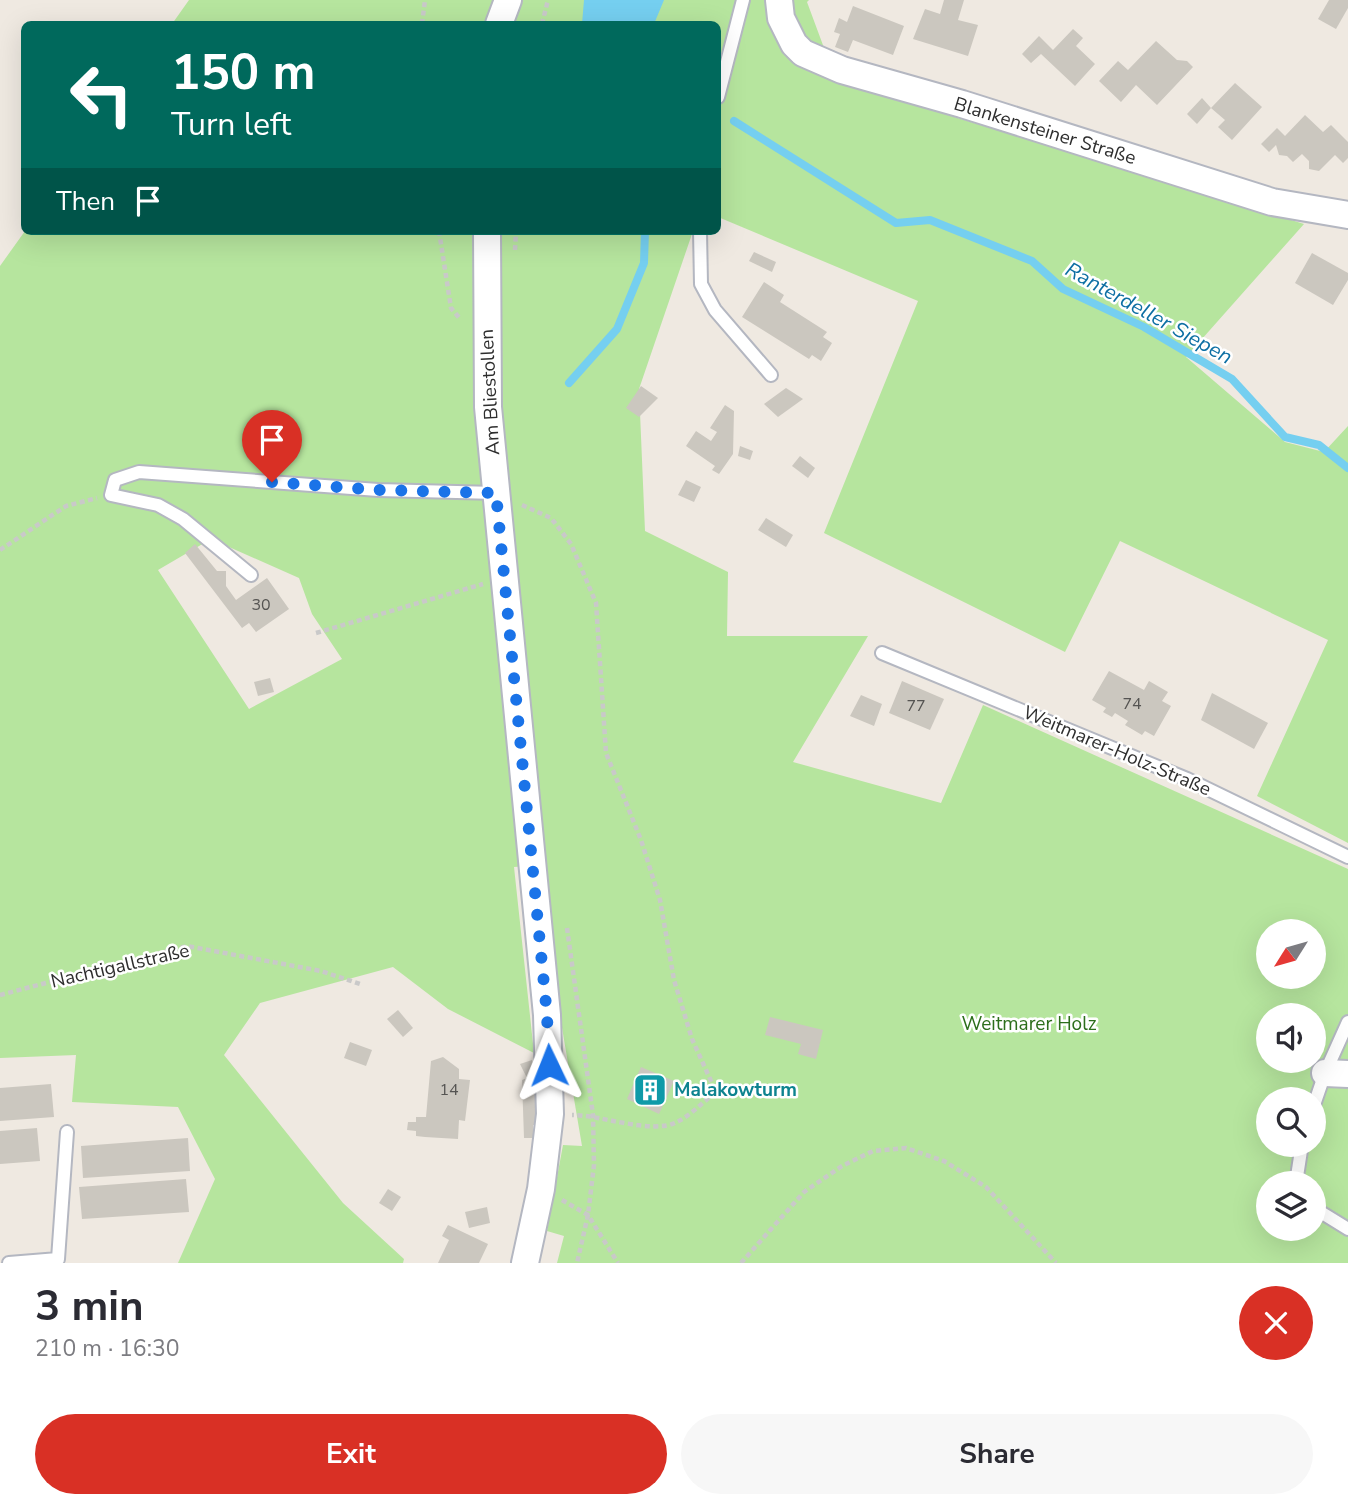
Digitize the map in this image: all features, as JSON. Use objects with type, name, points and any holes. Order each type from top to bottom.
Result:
[{"type":"street","points":[[500,21],[508,0]]},
{"type":"street","name":"Blankensteiner Straße","points":[[779,0],[780,18],[794,44],[803,53],[842,70],[962,104],[1272,202],[1348,215]]},
{"type":"street","name":"Am Bliestollen","points":[[487,235],[488,407],[547,1015],[551,1114],[541,1189],[526,1263]]},
{"type":"lane","points":[[721,85],[743,0]]},
{"type":"lane","points":[[700,235],[701,285],[715,310],[771,374]]},
{"type":"lane","points":[[251,575],[174,514],[158,505],[111,495],[114,480],[139,472],[378,490],[496,493]]},
{"type":"lane","name":"Weitmarer-Holz-Straße","points":[[882,653],[1187,779],[1348,857]]},
{"type":"lane","points":[[1326,1088],[1336,1073],[1348,1022]]},
{"type":"lane","points":[[9,1263],[58,1259],[67,1132]]},
{"type":"lane","points":[[1326,1215],[1348,1229]]},
{"type":"path","points":[[422,21],[425,0]]},
{"type":"path","points":[[543,21],[548,0]]},
{"type":"path","points":[[440,235],[451,308],[461,320],[487,328]]},
{"type":"path","points":[[496,493],[551,518],[571,544],[596,603],[607,753],[641,840],[660,900],[674,981],[692,1039],[716,1092],[675,1123],[654,1128],[593,1115],[551,1114]]},
{"type":"path","points":[[0,550],[66,506],[111,495]]},
{"type":"path","points":[[316,633],[504,578]]},
{"type":"path","name":"Nachtigallstraße","points":[[0,995],[187,946],[321,971],[363,985]]},
{"type":"path","points":[[741,1263],[804,1192],[842,1166],[873,1151],[906,1148],[944,1161],[986,1187],[1056,1263]]},
{"type":"path","points":[[541,1189],[588,1215],[618,1263]]},
{"type":"green space","points":[[189,0],[809,0],[807,2],[827,56],[912,104],[1304,224],[1186,357],[1285,442],[1324,452],[1348,426],[1348,843],[1257,796],[1328,640],[1120,541],[1065,652],[824,533],[918,301],[721,218],[721,21],[174,21]]},
{"type":"green space","name":"Weitmarer Holz","points":[[22,235],[692,235],[639,389],[645,531],[728,572],[727,636],[868,636],[793,762],[941,803],[983,705],[1348,869],[1348,1263],[557,1263],[564,1236],[547,1231],[563,1145],[582,1146],[560,1016],[541,865],[514,867],[534,1053],[448,1009],[393,967],[260,1003],[224,1055],[343,1203],[404,1259],[403,1263],[178,1263],[215,1179],[178,1107],[72,1102],[76,1055],[0,1058],[0,266]],"holes":[[[211,539],[299,578],[312,614],[342,659],[249,709],[158,570]]]},
{"type":"water","points":[[584,0],[664,0],[655,21],[582,21]]},
{"type":"building","points":[[944,0],[964,0],[958,20],[978,25],[968,56],[913,39],[925,9],[940,14]]},
{"type":"building","points":[[1329,0],[1348,0],[1348,8],[1336,29],[1318,19]]},
{"type":"building","points":[[853,6],[904,26],[893,55],[853,40],[848,52],[835,47],[840,34],[834,32],[839,18],[847,22]]},
{"type":"building","points":[[1073,29],[1083,38],[1076,46],[1095,64],[1075,86],[1041,54],[1031,63],[1022,54],[1039,36],[1053,50]]},
{"type":"building","points":[[1156,41],[1177,60],[1187,61],[1193,67],[1157,105],[1136,85],[1121,102],[1099,81],[1118,61],[1128,70]]},
{"type":"building","points":[[1235,83],[1262,107],[1232,140],[1218,127],[1225,120],[1211,108]]},
{"type":"building","points":[[1202,98],[1211,108],[1197,124],[1187,114]]},
{"type":"building","points":[[1305,115],[1323,132],[1331,125],[1348,142],[1348,158],[1343,163],[1335,155],[1319,171],[1309,169],[1309,161],[1302,154],[1293,162],[1287,156],[1279,155],[1276,145],[1269,152],[1261,144],[1277,128],[1285,136]]},
{"type":"building","points":[[754,252],[776,262],[772,272],[749,261]]},
{"type":"building","points":[[1312,253],[1348,273],[1348,280],[1333,305],[1295,283]]},
{"type":"building","points":[[764,282],[784,295],[780,302],[827,332],[823,337],[832,343],[821,361],[812,355],[809,359],[742,317]]},
{"type":"building","points":[[641,386],[658,398],[639,417],[626,408]]},
{"type":"building","points":[[786,388],[803,399],[778,417],[764,404]]},
{"type":"building","points":[[725,405],[734,411],[733,454],[719,474],[712,470],[715,466],[686,446],[696,431],[711,441],[717,432],[710,428]]},
{"type":"building","points":[[740,446],[753,451],[750,460],[738,456]]},
{"type":"building","points":[[800,456],[815,468],[808,478],[792,466]]},
{"type":"building","points":[[686,480],[701,487],[694,502],[678,495]]},
{"type":"building","points":[[766,518],[793,535],[786,547],[758,530]]},
{"type":"building","points":[[195,544],[217,571],[226,571],[226,586],[236,600],[267,578],[289,609],[256,632],[249,623],[242,628],[185,553]]},
{"type":"building","points":[[1109,671],[1144,690],[1149,681],[1168,692],[1162,701],[1171,706],[1154,736],[1145,731],[1142,735],[1125,725],[1128,721],[1115,713],[1112,717],[1103,712],[1106,708],[1092,700]]},
{"type":"building","points":[[270,678],[274,692],[258,696],[254,682]]},
{"type":"building","points":[[902,681],[944,699],[930,730],[889,713]]},
{"type":"building","points":[[1212,693],[1268,723],[1254,749],[1201,720]]},
{"type":"building","points":[[861,695],[882,704],[874,726],[850,716]]},
{"type":"building","points":[[398,1010],[413,1028],[403,1037],[387,1019]]},
{"type":"building","points":[[770,1017],[823,1030],[816,1059],[798,1054],[801,1044],[765,1035]]},
{"type":"building","points":[[350,1042],[372,1050],[366,1066],[344,1058]]},
{"type":"building","points":[[443,1057],[459,1069],[459,1079],[470,1080],[465,1121],[459,1120],[458,1139],[416,1136],[416,1131],[407,1130],[408,1122],[416,1122],[416,1117],[426,1117],[431,1061]]},
{"type":"building","points":[[532,1060],[538,1074],[539,1125],[533,1125],[533,1138],[524,1138],[522,1080],[527,1078],[520,1064]]},
{"type":"building","name":"Malakowturm","points":[[641,1067],[674,1081],[659,1114],[627,1099]]},
{"type":"building","points":[[51,1084],[54,1117],[0,1121],[0,1088]]},
{"type":"building","points":[[37,1128],[40,1161],[0,1164],[0,1131]]},
{"type":"building","points":[[188,1138],[190,1171],[83,1178],[81,1146]]},
{"type":"building","points":[[186,1179],[189,1212],[82,1219],[79,1187]]},
{"type":"building","points":[[388,1189],[401,1197],[392,1211],[379,1203]]},
{"type":"building","points":[[487,1207],[490,1223],[469,1228],[465,1212]]},
{"type":"building","points":[[448,1225],[488,1244],[479,1263],[438,1263],[449,1240],[442,1236]]},
{"type":"waterway","name":"Ranterdeller Siepen","points":[[734,121],[896,223],[930,220],[1032,261],[1063,289],[1144,327],[1232,379],[1285,437],[1319,445],[1348,468]]},
{"type":"waterway","points":[[569,383],[617,329],[644,263],[645,235]]},
{"type":"place","name":"Malakowturm","points":[[650,1090]]},
{"type":"route","points":[[272,482],[378,490],[496,493],[547,1015],[549,1065]]}]
